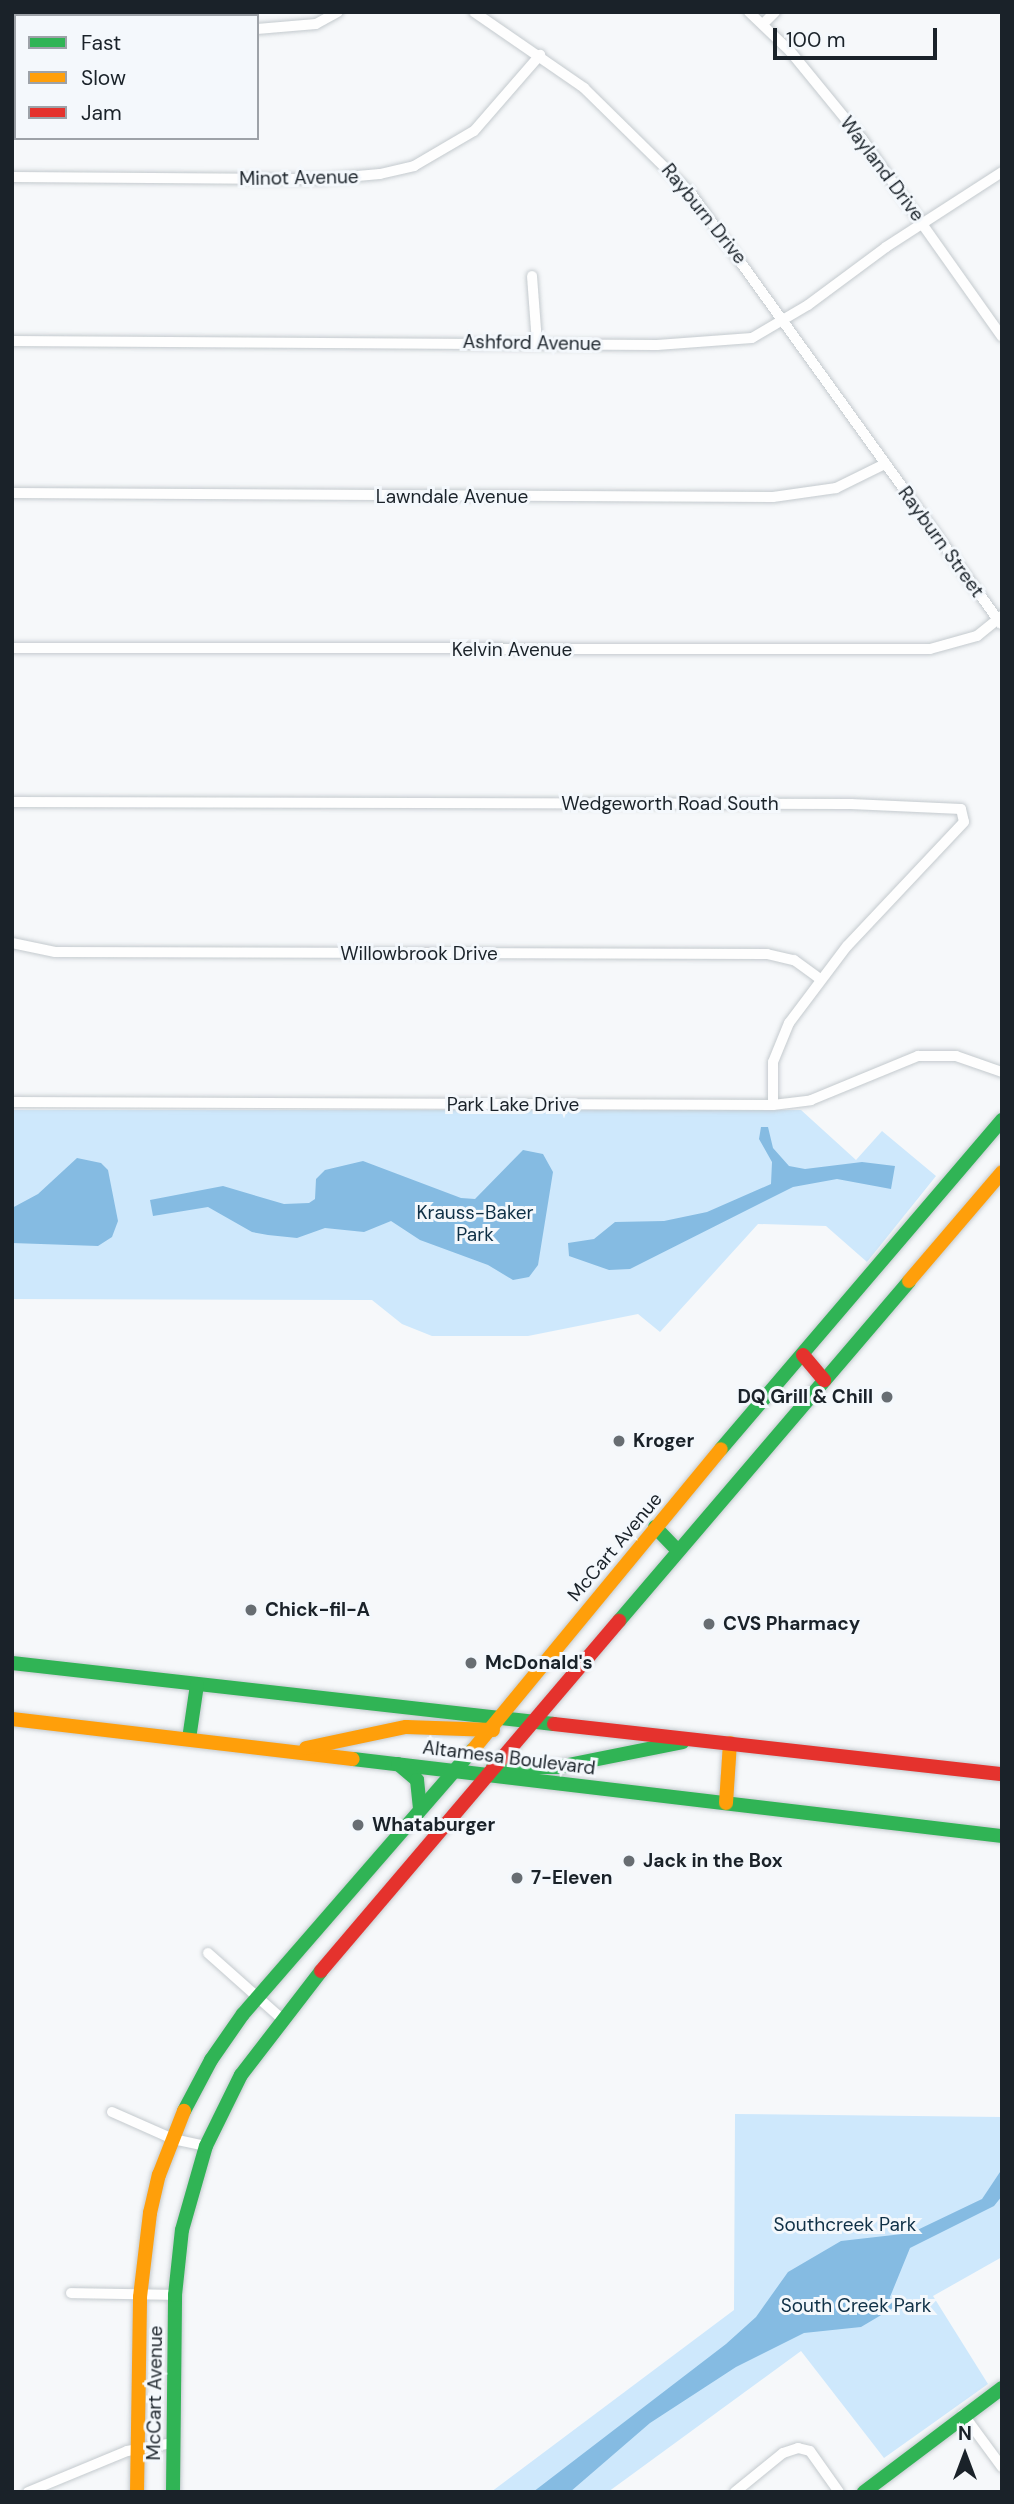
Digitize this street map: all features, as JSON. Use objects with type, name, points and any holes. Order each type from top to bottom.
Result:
[{"type":"main road","name":"McCart Avenue","points":[[137,2492],[140,2297],[154,2191],[173,2139],[211,2060],[258,1998],[495,1724],[655,1527],[1002,1120]]},
{"type":"main road","name":"McCart Avenue","points":[[173,2492],[175,2295],[187,2201],[206,2146],[227,2098],[281,2018],[1002,1172]]},
{"type":"main road","points":[[803,1355],[824,1380]]},
{"type":"main road","points":[[655,1527],[678,1551]]},
{"type":"main road","name":"Altamesa Boulevard","points":[[12,1663],[495,1724],[532,1721],[1002,1774]]},
{"type":"main road","points":[[189,1739],[197,1685]]},
{"type":"main road","name":"Altamesa Boulevard","points":[[12,1719],[453,1770],[493,1771],[726,1803],[1002,1836]]},
{"type":"main road","points":[[294,1751],[406,1727],[495,1724]]},
{"type":"main road","points":[[493,1771],[558,1767],[695,1739]]},
{"type":"main road","points":[[726,1803],[730,1744]]},
{"type":"main road","points":[[398,1763],[417,1780],[420,1809]]},
{"type":"main road","points":[[864,2492],[963,2414],[1002,2388]]},
{"type":"street","points":[[259,29],[316,24],[338,12]]},
{"type":"street","name":"Rayburn Drive","points":[[474,12],[540,55],[611,111],[690,192],[785,320],[885,464]]},
{"type":"street","name":"Wayland Drive","points":[[749,12],[763,24],[862,139],[1002,337]]},
{"type":"street","points":[[763,24],[775,12]]},
{"type":"street","points":[[12,79],[14,44]]},
{"type":"street","name":"Minot Avenue","points":[[12,177],[324,179],[380,174],[414,166],[474,131],[540,55]]},
{"type":"street","name":"Ashford Avenue","points":[[12,341],[704,344],[752,338],[785,320],[922,223],[1002,172]]},
{"type":"street","points":[[532,276],[537,342]]},
{"type":"street","name":"Lawndale Avenue","points":[[12,493],[773,497],[836,488],[885,464]]},
{"type":"street","name":"Rayburn Street","points":[[885,464],[1000,621]]},
{"type":"street","name":"Kelvin Avenue","points":[[12,648],[930,649],[960,643],[1000,621]]},
{"type":"street","name":"Wedgeworth Road South","points":[[12,802],[852,804],[961,809],[964,822],[821,979],[776,1050],[773,1105]]},
{"type":"street","name":"Willowbrook Drive","points":[[12,943],[55,953],[767,954],[794,960],[821,979]]},
{"type":"street","name":"Park Lake Drive","points":[[12,1102],[773,1105],[811,1100],[918,1056],[956,1056],[1002,1072]]},
{"type":"street","points":[[208,1953],[281,2018]]},
{"type":"street","points":[[112,2112],[173,2139],[206,2146]]},
{"type":"street","name":"McCart Avenue","points":[[71,2293],[140,2297],[175,2295]]},
{"type":"street","points":[[963,2414],[1002,2467]]},
{"type":"street","points":[[28,2492],[138,2447],[173,2443]]},
{"type":"street","points":[[735,2492],[783,2454],[805,2448],[839,2492]]},
{"type":"green space","name":"Krauss-Baker Park","points":[[12,1110],[801,1110],[856,1160],[882,1131],[936,1176],[867,1262],[826,1226],[758,1224],[660,1332],[638,1314],[528,1336],[432,1336],[402,1324],[372,1300],[12,1299]]},
{"type":"green space","name":"Southcreek Park","points":[[735,2114],[1002,2117],[1002,2257],[933,2296],[988,2384],[884,2458],[801,2351],[608,2492],[491,2492],[734,2310]]},
{"type":"water","points":[[761,1127],[768,1127],[773,1148],[789,1166],[805,1169],[862,1162],[895,1166],[891,1189],[837,1179],[793,1187],[630,1269],[609,1270],[569,1256],[568,1243],[594,1239],[615,1222],[664,1221],[707,1212],[771,1184],[772,1162],[759,1139]]},
{"type":"water","points":[[523,1150],[543,1154],[553,1172],[538,1265],[529,1277],[513,1280],[488,1265],[420,1240],[391,1221],[364,1232],[325,1228],[297,1238],[252,1232],[208,1207],[153,1216],[150,1200],[223,1186],[284,1204],[309,1203],[315,1199],[316,1179],[325,1170],[363,1161],[461,1198],[475,1199]]},
{"type":"water","points":[[77,1158],[101,1163],[108,1170],[118,1221],[112,1237],[98,1246],[12,1243],[12,1208],[38,1194]]},
{"type":"water","points":[[1002,2169],[1002,2196],[994,2206],[910,2248],[890,2297],[893,2308],[861,2327],[804,2333],[736,2367],[650,2423],[570,2492],[533,2492],[726,2344],[756,2317],[788,2272],[841,2241],[911,2233],[982,2199]]},
{"type":"traffic: fast","points":[[721,1449],[1002,1120]]},
{"type":"traffic: fast","points":[[619,1621],[909,1281]]},
{"type":"traffic: fast","points":[[655,1527],[678,1551]]},
{"type":"traffic: fast","points":[[12,1663],[554,1724]]},
{"type":"traffic: fast","points":[[189,1739],[197,1685]]},
{"type":"traffic: fast","points":[[493,1767],[558,1767],[683,1742]]},
{"type":"traffic: fast","points":[[184,2111],[211,2060],[243,2014],[472,1751]]},
{"type":"traffic: fast","points":[[353,1759],[1002,1836]]},
{"type":"traffic: fast","points":[[398,1764],[417,1780],[420,1809]]},
{"type":"traffic: fast","points":[[173,2492],[175,2295],[182,2230],[206,2146],[241,2075],[321,1971]]},
{"type":"traffic: fast","points":[[864,2492],[1002,2388]]},
{"type":"traffic: slow","points":[[909,1281],[1002,1172]]},
{"type":"traffic: slow","points":[[472,1751],[721,1449]]},
{"type":"traffic: slow","points":[[12,1719],[353,1759]]},
{"type":"traffic: slow","points":[[306,1748],[406,1727],[493,1730]]},
{"type":"traffic: slow","points":[[726,1803],[730,1743]]},
{"type":"traffic: slow","points":[[137,2492],[140,2297],[150,2213],[159,2175],[184,2111]]},
{"type":"traffic: jam","points":[[803,1355],[824,1380]]},
{"type":"traffic: jam","points":[[321,1971],[619,1621]]},
{"type":"traffic: jam","points":[[554,1724],[1002,1774]]},
{"type":"place","name":"DQ Grill & Chill","points":[[887,1397]]},
{"type":"place","name":"Kroger","points":[[619,1441]]},
{"type":"place","name":"Chick-fil-A","points":[[251,1610]]},
{"type":"place","name":"CVS Pharmacy","points":[[709,1624]]},
{"type":"place","name":"McDonald's","points":[[471,1663]]},
{"type":"place","name":"Whataburger","points":[[358,1825]]},
{"type":"place","name":"Jack in the Box","points":[[629,1861]]},
{"type":"place","name":"7-Eleven","points":[[517,1878]]},
{"type":"park label","name":"South Creek Park","points":[[856,2306]]}]
